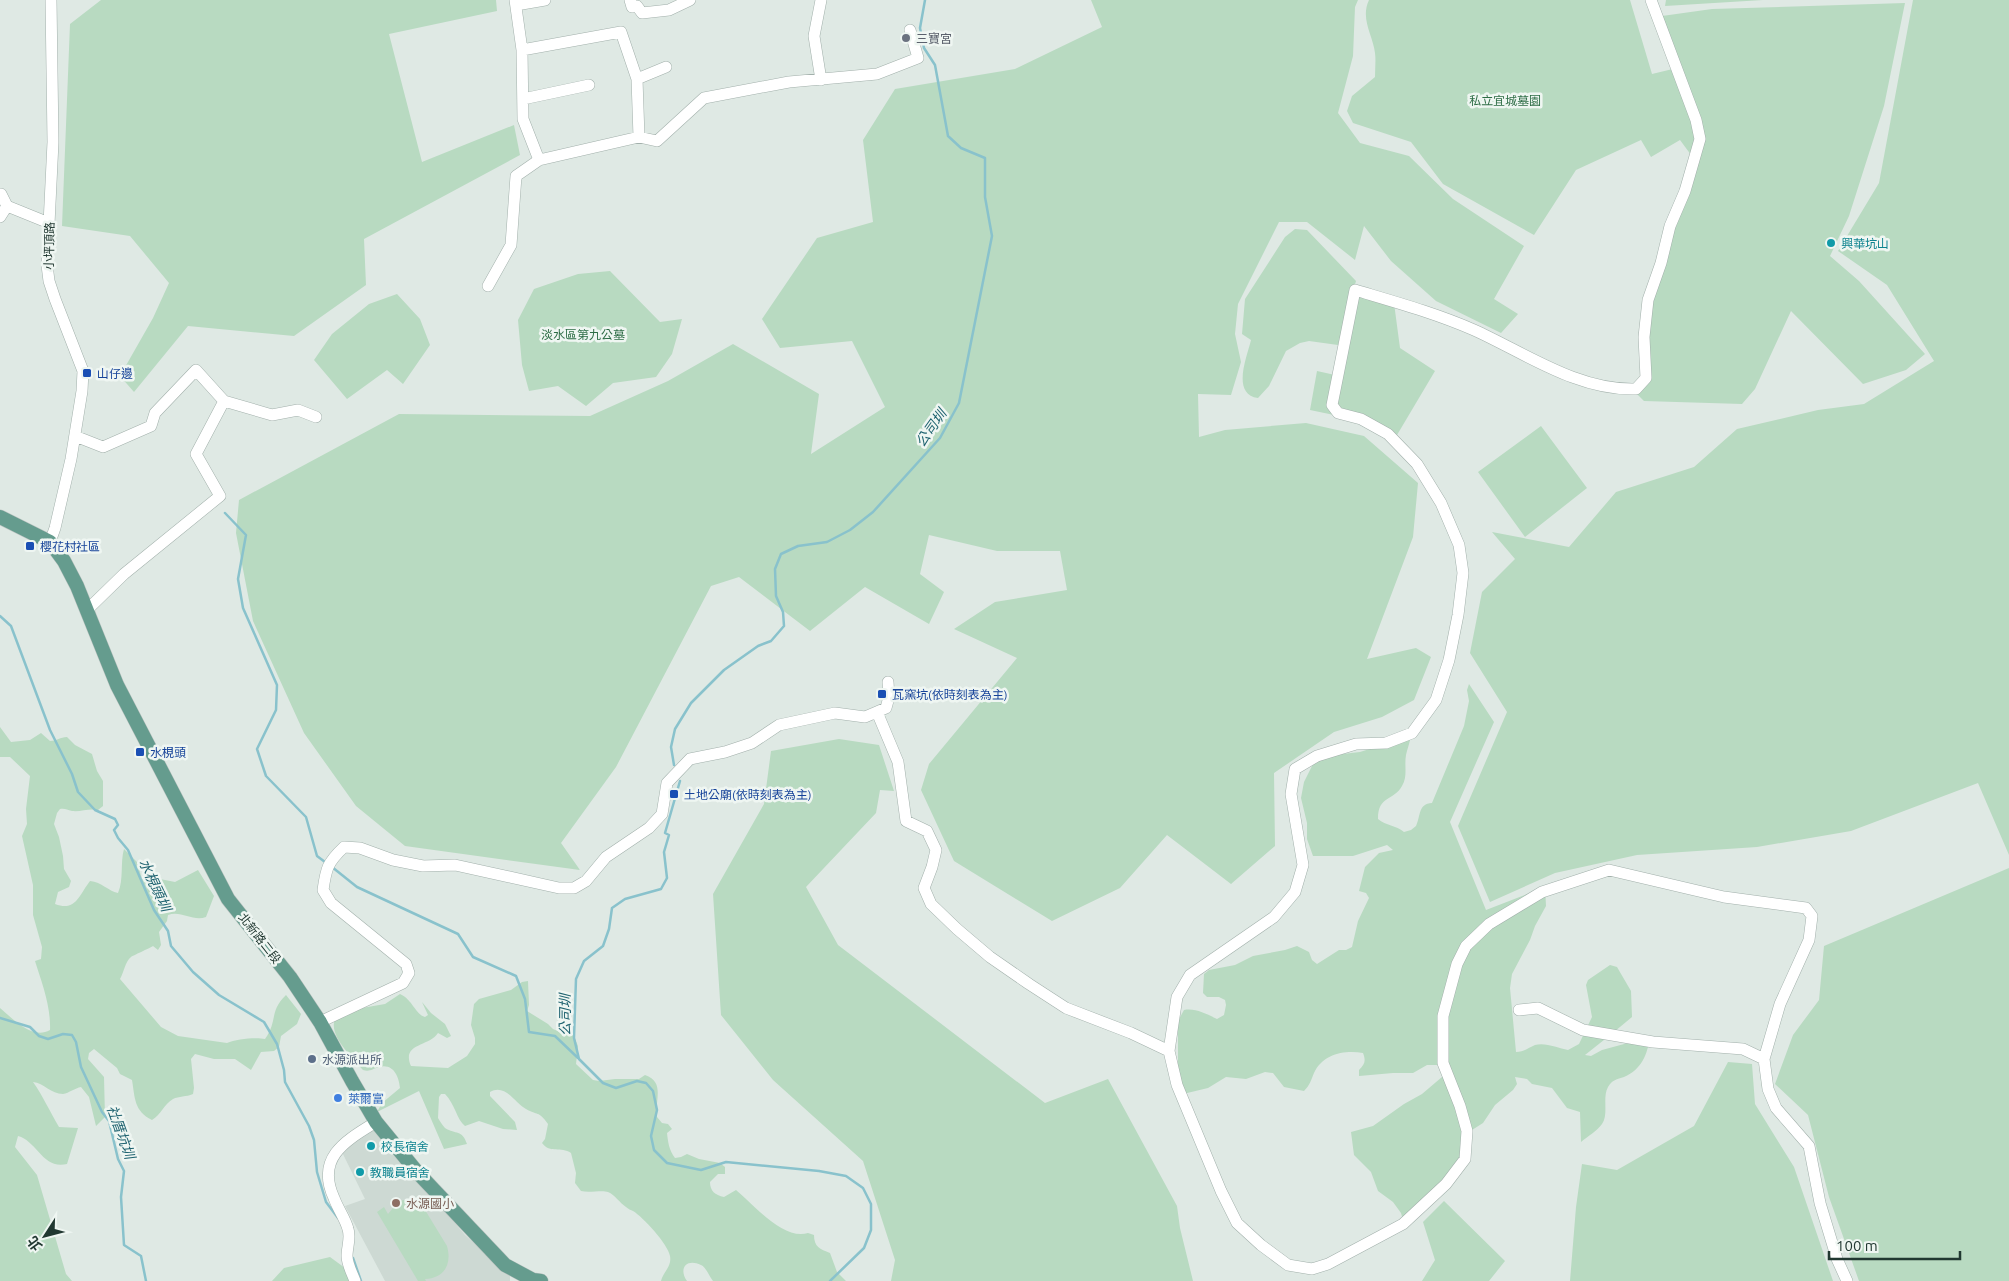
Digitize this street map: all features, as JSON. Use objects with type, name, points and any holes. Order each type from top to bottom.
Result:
[{"type":"main road","points":[[0,518],[50,542]]},
{"type":"main road","name":"北新路二段","points":[[50,542],[64,561],[87,610],[117,685],[228,898],[290,977],[320,1022],[376,1122],[417,1172],[505,1265],[533,1280],[541,1281]]},
{"type":"street","name":"小坪頂路","points":[[50,542],[55,528],[75,436],[83,371],[49,281],[47,265],[53,142],[51,0]]},
{"type":"street","points":[[539,160],[523,119],[522,50],[515,2],[545,0]]},
{"type":"street","points":[[630,0],[632,7],[637,6],[642,14],[669,10],[690,0]]},
{"type":"street","points":[[821,0],[814,36],[821,80]]},
{"type":"street","points":[[1651,0],[1696,120],[1700,139],[1684,192],[1670,226],[1661,263],[1648,300],[1644,337],[1646,378],[1636,389],[1619,390],[1572,377],[1473,330],[1420,309],[1355,290],[1332,405],[1338,413],[1361,419],[1388,434],[1417,464],[1441,503],[1459,545],[1464,573],[1449,660],[1436,700],[1412,733],[1386,743],[1356,744],[1317,756],[1295,769],[1291,794],[1303,865],[1295,892],[1274,917],[1190,975],[1177,997],[1169,1051],[1177,1085],[1221,1191],[1237,1223],[1288,1266],[1312,1269],[1328,1264],[1403,1224],[1446,1184],[1464,1159],[1467,1131],[1460,1106],[1443,1062],[1443,1016],[1457,964],[1466,946],[1489,924],[1542,892],[1609,870],[1724,897],[1806,908],[1812,916],[1809,940],[1780,1004],[1764,1059],[1768,1089],[1776,1108],[1809,1146],[1823,1212],[1836,1259],[1847,1281]]},
{"type":"street","points":[[488,286],[511,245],[516,176],[539,160],[639,136],[657,141],[704,98],[789,82],[877,74],[918,58],[910,30]]},
{"type":"street","points":[[522,50],[621,32],[636,79],[639,136]]},
{"type":"street","points":[[636,79],[666,67]]},
{"type":"street","points":[[523,99],[589,85]]},
{"type":"street","points":[[1,194],[7,206],[48,223]]},
{"type":"street","points":[[0,217],[7,206]]},
{"type":"street","points":[[75,436],[103,446],[151,426],[155,413],[196,370],[224,401],[272,415],[298,410],[316,417]]},
{"type":"street","points":[[87,610],[124,574],[220,496],[196,454],[224,401]]},
{"type":"street","points":[[320,1022],[403,983],[408,973],[406,964],[331,903],[323,890],[328,864],[344,847],[360,848],[394,860],[423,866],[455,865],[559,888],[574,888],[586,881],[606,858],[650,828],[662,814],[667,783],[690,759],[725,752],[752,743],[779,725],[835,713],[865,717],[886,708],[889,697],[888,682]]},
{"type":"street","points":[[877,712],[898,762],[906,821],[927,831],[936,850],[924,888],[931,904],[990,957],[1066,1008],[1131,1033],[1169,1051]]},
{"type":"street","points":[[1519,1010],[1538,1008],[1582,1030],[1653,1042],[1743,1049],[1764,1059]]},
{"type":"street","points":[[355,1281],[347,1257],[350,1232],[333,1198],[329,1174],[330,1164],[340,1146],[376,1122]]},
{"type":"shaded area","name":"水源國小","points":[[375,1128],[465,1235],[510,1276],[510,1281],[385,1281],[345,1206],[365,1199],[341,1150]]},
{"type":"green space","points":[[101,0],[496,0],[497,11],[389,34],[422,162],[514,125],[520,155],[364,239],[366,285],[294,336],[188,326],[134,392],[120,376],[153,318],[169,283],[130,236],[62,226],[70,24]]},
{"type":"green space","points":[[1091,0],[1358,0],[1355,7],[1353,56],[1338,113],[1360,143],[1409,156],[1453,199],[1524,246],[1494,299],[1518,314],[1501,333],[1436,301],[1391,261],[1364,226],[1355,260],[1307,222],[1279,222],[1238,304],[1235,334],[1241,362],[1231,395],[1198,394],[1199,437],[1225,430],[1306,423],[1364,436],[1418,483],[1413,537],[1367,659],[1416,648],[1431,657],[1414,700],[1382,717],[1334,732],[1274,773],[1275,846],[1231,884],[1167,835],[1120,888],[1052,921],[954,861],[921,790],[929,764],[1017,658],[954,629],[995,602],[1067,590],[1060,551],[997,551],[929,535],[920,574],[944,592],[929,624],[865,587],[810,631],[739,577],[711,586],[616,767],[561,843],[580,870],[405,846],[356,806],[304,733],[253,621],[236,533],[239,500],[399,414],[590,416],[668,381],[733,344],[819,394],[811,454],[885,407],[852,341],[780,348],[762,319],[817,238],[873,222],[863,140],[895,89],[1015,69],[1102,27]]},
{"type":"green space","name":"私立宜城墓園","points":[[1369,0],[1630,0],[1652,74],[1681,67],[1662,16],[1712,9],[1905,3],[1884,106],[1849,216],[1830,256],[1859,281],[1925,354],[1906,370],[1863,384],[1791,311],[1755,389],[1742,404],[1644,401],[1635,392],[1646,383],[1651,301],[1697,163],[1680,140],[1651,157],[1641,140],[1576,170],[1534,235],[1443,184],[1411,142],[1353,123],[1347,111],[1352,96],[1375,77],[1374,46],[1366,20]]},
{"type":"green space","points":[[1666,0],[1763,0],[1665,6]]},
{"type":"green space","points":[[1913,0],[2009,0],[2009,855],[1978,783],[1851,831],[1757,847],[1637,855],[1555,873],[1490,902],[1458,826],[1507,712],[1470,653],[1482,592],[1515,559],[1492,532],[1569,547],[1616,492],[1694,467],[1737,429],[1818,410],[1864,404],[1934,361],[1887,285],[1838,251],[1879,183]]},
{"type":"green space","points":[[1295,229],[1307,230],[1356,281],[1338,345],[1309,341],[1300,343],[1286,351],[1269,386],[1258,398],[1250,395],[1245,390],[1243,382],[1244,365],[1251,340],[1242,334],[1245,299],[1285,237]]},
{"type":"green space","name":"淡水區第九公墓","points":[[610,271],[660,322],[682,319],[672,354],[656,377],[613,383],[586,406],[558,386],[529,391],[522,365],[518,320],[534,289],[578,274]]},
{"type":"green space","points":[[1357,292],[1394,303],[1400,348],[1435,371],[1397,435],[1334,406]]},
{"type":"green space","points":[[397,294],[420,319],[430,345],[403,384],[387,370],[347,399],[314,360],[332,334],[369,304]]},
{"type":"green space","points":[[1317,371],[1335,375],[1334,415],[1310,410]]},
{"type":"green space","points":[[1541,426],[1587,488],[1525,537],[1478,472]]},
{"type":"green space","points":[[1469,684],[1494,722],[1450,822],[1486,910],[1545,887],[1546,906],[1512,974],[1510,988],[1516,1052],[1524,1051],[1539,1044],[1568,1050],[1579,1044],[1592,1017],[1586,985],[1588,980],[1610,965],[1617,967],[1631,991],[1632,1017],[1585,1055],[1591,1056],[1602,1050],[1650,1037],[1643,1061],[1639,1066],[1630,1074],[1613,1081],[1608,1087],[1606,1091],[1605,1116],[1602,1124],[1581,1142],[1580,1112],[1567,1108],[1552,1088],[1532,1084],[1527,1079],[1515,1077],[1517,1084],[1513,1090],[1495,1105],[1483,1123],[1472,1130],[1463,1166],[1403,1220],[1401,1213],[1393,1202],[1378,1191],[1371,1172],[1354,1155],[1351,1132],[1373,1126],[1422,1094],[1442,1077],[1448,1075],[1439,1065],[1427,1065],[1413,1073],[1359,1076],[1359,1070],[1364,1062],[1363,1053],[1349,1052],[1335,1055],[1323,1061],[1304,1091],[1284,1087],[1273,1073],[1265,1072],[1246,1079],[1226,1077],[1208,1088],[1183,1094],[1178,1083],[1178,1021],[1184,1010],[1205,1013],[1217,1019],[1224,1015],[1225,1000],[1219,997],[1207,997],[1203,993],[1204,974],[1209,970],[1235,965],[1253,956],[1297,946],[1309,952],[1312,960],[1317,964],[1339,950],[1346,950],[1352,947],[1358,921],[1369,898],[1366,893],[1359,891],[1365,867],[1379,853],[1393,850],[1387,845],[1353,856],[1313,856],[1307,839],[1307,823],[1301,798],[1304,782],[1316,761],[1334,755],[1360,752],[1407,734],[1410,740],[1406,755],[1404,782],[1399,791],[1383,802],[1378,819],[1404,832],[1411,830],[1416,826],[1424,805],[1432,803],[1464,726],[1469,701],[1467,690]]},
{"type":"green space","points":[[0,727],[11,742],[30,740],[41,733],[50,741],[67,737],[75,745],[92,754],[97,771],[103,781],[103,806],[98,810],[72,811],[60,809],[57,813],[54,824],[59,837],[64,869],[71,881],[69,887],[58,892],[55,904],[68,906],[72,904],[80,897],[90,881],[118,893],[124,849],[137,862],[142,879],[160,879],[175,882],[198,870],[214,896],[206,917],[196,918],[178,914],[168,915],[167,921],[159,932],[161,945],[158,950],[153,946],[131,957],[126,964],[120,979],[161,1027],[178,1036],[227,1043],[235,1040],[265,1039],[269,1033],[277,1006],[286,995],[301,1014],[297,1024],[281,1036],[279,1047],[274,1051],[261,1052],[251,1070],[235,1059],[214,1059],[195,1054],[191,1059],[193,1094],[173,1099],[152,1120],[142,1112],[136,1103],[132,1080],[120,1074],[117,1068],[94,1049],[89,1053],[88,1059],[104,1077],[105,1117],[96,1126],[89,1097],[81,1087],[59,1094],[41,1084],[33,1082],[59,1127],[78,1128],[67,1164],[59,1165],[52,1163],[25,1139],[18,1136],[15,1147],[37,1175],[66,1274],[72,1281],[0,1281],[0,1008],[23,1027],[36,1032],[50,1030],[50,1021],[48,1004],[35,961],[41,959],[42,947],[33,915],[33,885],[22,836],[27,824],[26,809],[30,776],[10,757],[0,757]]},
{"type":"green space","points":[[839,739],[879,745],[894,791],[880,790],[876,813],[806,887],[838,945],[1045,1103],[1108,1079],[1177,1206],[1180,1228],[1193,1281],[891,1281],[895,1260],[863,1161],[773,1080],[721,1015],[713,894],[764,804],[771,751]]},
{"type":"green space","points":[[2009,868],[2009,1281],[1859,1281],[1829,1197],[1808,1115],[1775,1084],[1793,1035],[1819,1000],[1824,946]]},
{"type":"green space","points":[[528,981],[529,1005],[527,1011],[553,1029],[573,1034],[578,1046],[576,1064],[593,1080],[639,1079],[645,1075],[655,1082],[658,1093],[657,1117],[662,1123],[668,1124],[672,1129],[667,1133],[668,1143],[675,1158],[687,1154],[699,1159],[720,1163],[725,1167],[725,1174],[718,1174],[710,1182],[714,1192],[724,1197],[736,1190],[779,1227],[789,1232],[814,1235],[816,1245],[830,1253],[837,1272],[846,1281],[713,1281],[703,1266],[692,1263],[684,1268],[683,1272],[687,1281],[661,1281],[669,1266],[670,1256],[665,1245],[654,1231],[611,1193],[605,1191],[581,1191],[575,1183],[576,1173],[571,1153],[545,1146],[542,1143],[545,1139],[548,1124],[540,1115],[526,1109],[505,1092],[495,1090],[490,1092],[490,1096],[515,1122],[517,1130],[503,1129],[479,1121],[465,1126],[445,1094],[441,1094],[439,1097],[438,1118],[445,1128],[461,1134],[467,1144],[444,1149],[419,1091],[377,1112],[382,1103],[400,1088],[397,1075],[392,1069],[384,1066],[363,1070],[338,1039],[334,1026],[335,1019],[362,1008],[385,1004],[400,994],[425,1017],[428,1015],[422,1002],[431,1013],[445,1024],[451,1036],[447,1038],[438,1033],[429,1041],[413,1049],[409,1059],[411,1066],[448,1068],[467,1056],[475,1044],[471,1025],[474,1004],[479,999],[511,990],[522,982]]},
{"type":"green space","points":[[1728,1062],[1752,1064],[1755,1104],[1794,1167],[1833,1281],[1570,1281],[1576,1207],[1582,1164],[1617,1170],[1694,1126]]},
{"type":"green space","points":[[403,1200],[410,1200],[422,1205],[447,1246],[448,1264],[445,1269],[438,1276],[425,1279],[426,1281],[418,1281],[377,1212],[384,1207],[388,1214],[397,1203]]},
{"type":"green space","points":[[1444,1201],[1505,1261],[1489,1281],[1422,1281],[1435,1260],[1423,1222]]},
{"type":"green space","points":[[330,1257],[345,1268],[349,1281],[272,1281],[284,1268]]},
{"type":"waterway","name":"公司圳","points":[[674,765],[671,747],[675,729],[691,703],[724,670],[758,646],[771,641],[784,626],[783,612],[776,596],[775,569],[781,554],[798,546],[827,542],[850,530],[873,512],[940,438],[959,403],[992,236],[985,197],[985,158],[961,148],[948,136],[935,65],[924,48],[920,28],[925,0]]},
{"type":"waterway","points":[[225,513],[246,535],[238,579],[243,608],[277,685],[276,710],[257,749],[266,776],[306,817],[317,856],[325,862]]},
{"type":"waterway","name":"水梘頭圳","points":[[0,616],[11,626],[50,730],[72,774],[78,792],[95,810],[115,819],[118,825],[114,830],[128,850],[154,910],[168,931],[171,946],[193,972],[219,995],[264,1022],[277,1044],[285,1082],[309,1126],[314,1140],[317,1172],[326,1202],[338,1218]]},
{"type":"waterway","name":"公司圳","points":[[680,781],[665,833],[669,835],[664,852],[667,878],[661,889],[625,899],[612,908],[609,929],[603,946],[584,961],[576,979],[574,1038],[579,1059],[603,1083],[616,1088],[637,1081],[646,1083],[653,1091],[657,1110],[651,1136],[654,1150],[667,1163],[701,1170],[726,1162],[819,1171],[846,1176],[863,1188],[871,1204],[871,1230],[864,1248],[830,1281]]},
{"type":"waterway","points":[[332,867],[357,887],[458,934],[473,957],[516,976],[525,999],[529,1032],[555,1036],[578,1058]]},
{"type":"waterway","name":"社厝坑圳","points":[[0,1018],[30,1027],[39,1036],[48,1039],[63,1034],[72,1035],[76,1042],[81,1067],[102,1112],[109,1121],[118,1159],[124,1171],[121,1197],[124,1245],[141,1256],[146,1281]]},
{"type":"waterway","name":"水梘頭圳","points":[[353,1258],[361,1281]]},
{"type":"place","name":"三寶宮","points":[[906,38]]},
{"type":"place","name":"興華坑山","points":[[1831,243]]},
{"type":"place","name":"山仔邊","points":[[87,373]]},
{"type":"place","name":"櫻花村社區","points":[[30,546]]},
{"type":"place","name":"瓦窯坑(依時刻表為主)","points":[[882,694]]},
{"type":"place","name":"水梘頭","points":[[140,752]]},
{"type":"place","name":"土地公廟(依時刻表為主)","points":[[674,794]]},
{"type":"place","name":"水源派出所","points":[[312,1059]]},
{"type":"place","name":"萊爾富","points":[[338,1098]]},
{"type":"place","name":"校長宿舍","points":[[371,1146]]},
{"type":"place","name":"教職員宿舍","points":[[360,1172]]},
{"type":"place","name":"水源國小","points":[[396,1203]]}]
